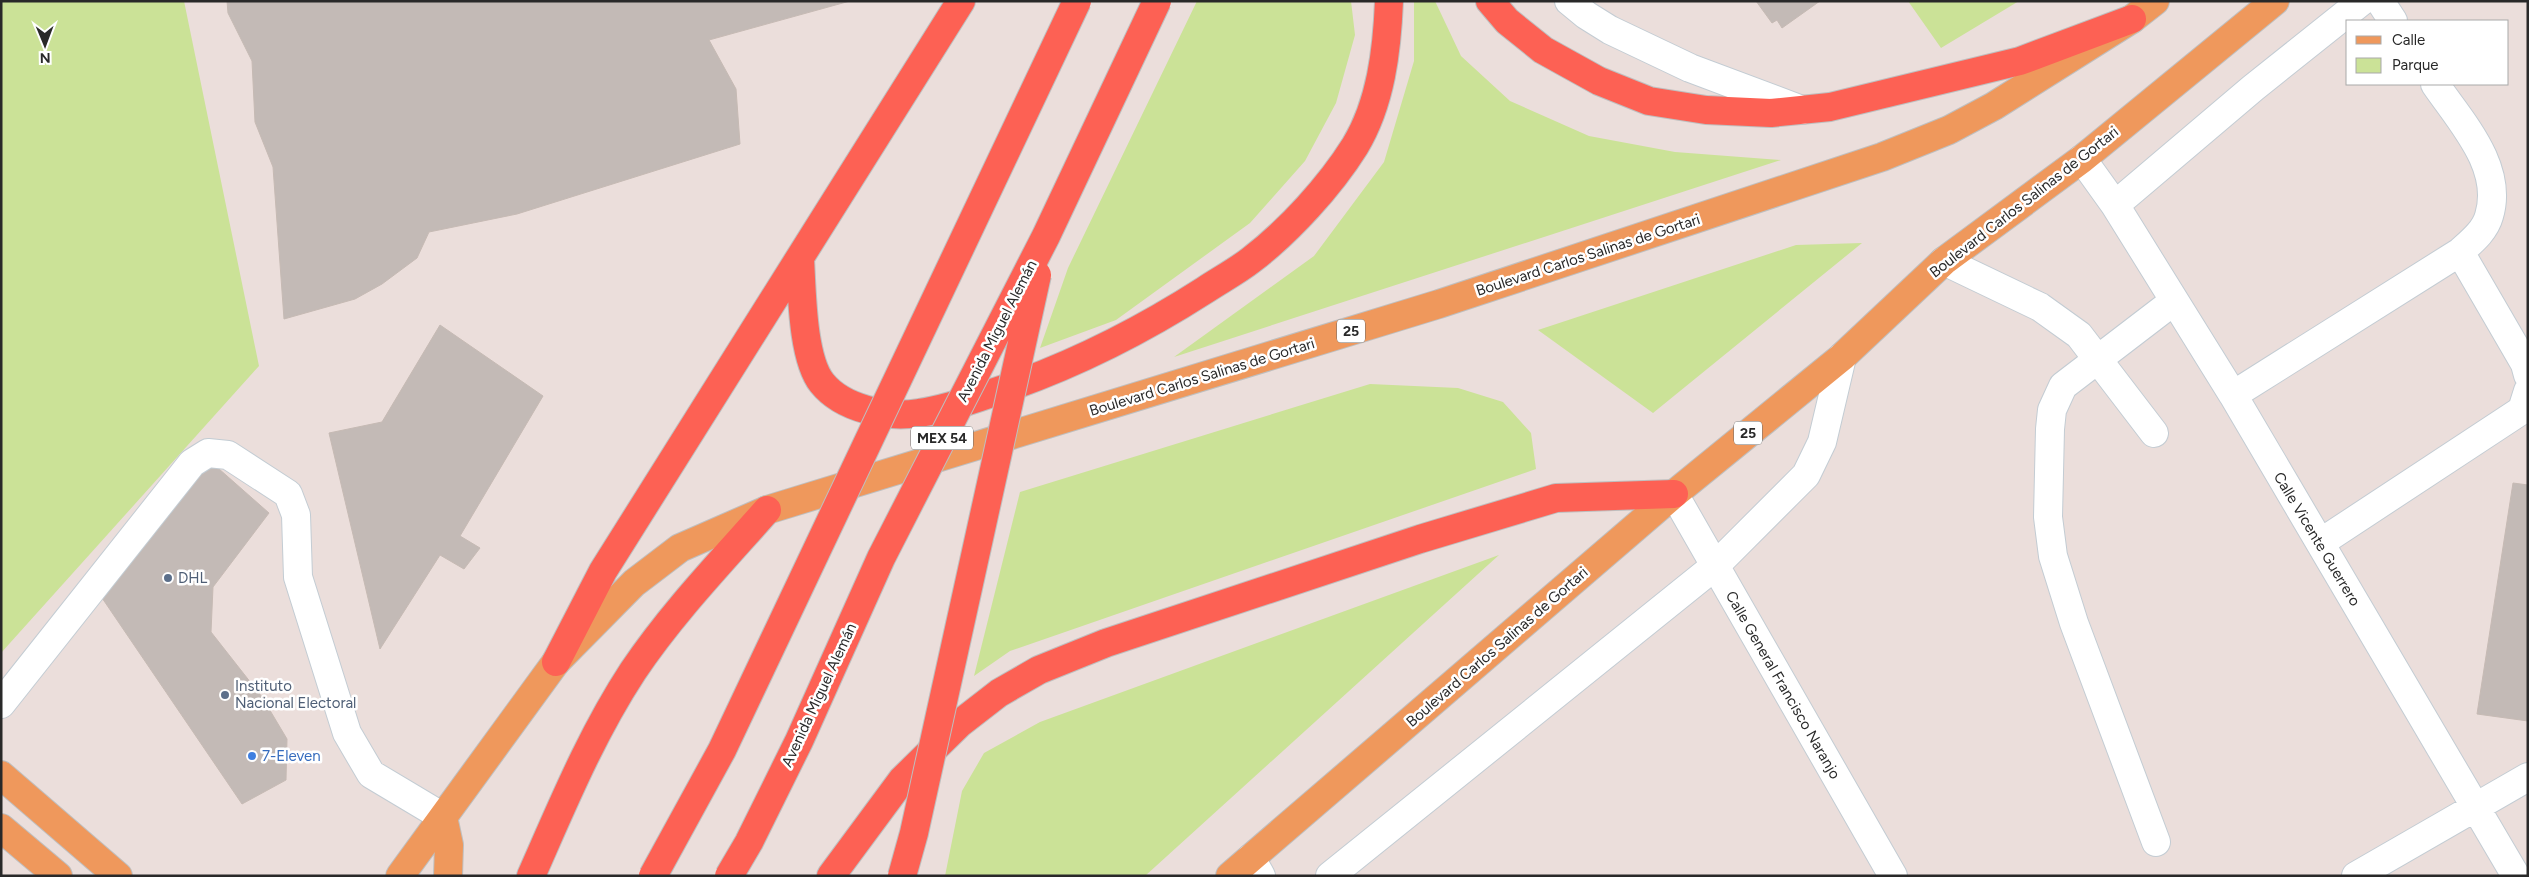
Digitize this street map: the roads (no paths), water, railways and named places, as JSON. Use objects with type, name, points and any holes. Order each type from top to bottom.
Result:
[{"type":"highway","points":[[556,662],[602,571],[961,1]]},
{"type":"highway","points":[[653,876],[722,750],[1077,1]]},
{"type":"highway","name":"Avenida Miguel Alemán","points":[[729,876],[749,842],[799,740],[881,558],[1046,236],[1157,1]]},
{"type":"highway","points":[[800,259],[806,332],[814,366],[822,383],[840,398],[858,407],[890,414],[917,414],[957,404],[1013,386],[1083,358],[1167,314],[1251,260],[1300,214],[1355,146],[1371,114],[1383,68],[1390,1]]},
{"type":"highway","points":[[1490,1],[1507,20],[1543,50],[1599,81],[1650,101],[1706,110],[1771,113],[1830,107],[2020,61],[2132,19]]},
{"type":"highway","points":[[902,876],[916,825],[1046,236]]},
{"type":"highway","points":[[831,876],[902,780],[959,724],[999,693],[1039,670],[1106,643],[1420,539],[1556,498],[1674,494]]},
{"type":"highway","points":[[531,876],[564,800],[605,718],[661,631],[767,510]]},
{"type":"main road","name":"Boulevard Carlos Salinas de Gortari","points":[[400,876],[556,662],[634,583],[680,548],[767,510],[1440,304],[1882,157],[1949,130],[1994,106],[2132,19],[2155,1]]},
{"type":"main road","name":"Boulevard Carlos Salinas de Gortari","points":[[1230,876],[1256,867],[1674,494],[1842,356],[1944,261],[2082,159],[2275,1]]},
{"type":"main road","points":[[1,775],[118,876]]},
{"type":"main road","points":[[443,817],[449,845],[448,876]]},
{"type":"main road","points":[[1,828],[58,876]]},
{"type":"street","points":[[1570,1],[1586,16],[1610,30],[1690,68],[1802,110]]},
{"type":"street","points":[[2114,205],[2253,88],[2362,1]]},
{"type":"street","points":[[2380,1],[2392,20]]},
{"type":"street","points":[[2233,395],[2460,252],[2478,235],[2489,217],[2492,190],[2488,168],[2476,144],[2436,85]]},
{"type":"street","name":"Calle Vicente Guerrero","points":[[2082,159],[2114,205],[2233,395],[2516,876]]},
{"type":"street","points":[[2460,252],[2525,364],[2528,375]]},
{"type":"street","points":[[1944,261],[2040,307],[2079,335],[2099,358],[2154,433]]},
{"type":"street","points":[[2156,842],[2062,589],[2053,556],[2048,517],[2052,410],[2063,386],[2174,300]]},
{"type":"street","points":[[1330,876],[1715,566],[1806,475],[1822,442],[1842,356]]},
{"type":"street","points":[[2320,543],[2522,410],[2528,391]]},
{"type":"street","points":[[1,704],[192,462],[208,453],[228,455],[288,494],[296,515],[298,576],[347,732],[371,774],[443,817]]},
{"type":"street","name":"Calle General Francisco Naranjo","points":[[1674,494],[1893,876]]},
{"type":"street","points":[[2356,876],[2528,777]]},
{"type":"place","name":"DHL","points":[[168,578]]},
{"type":"place","name":"Instituto Nacional Electoral","points":[[225,695]]},
{"type":"place","name":"7-Eleven","points":[[252,756]]}]
